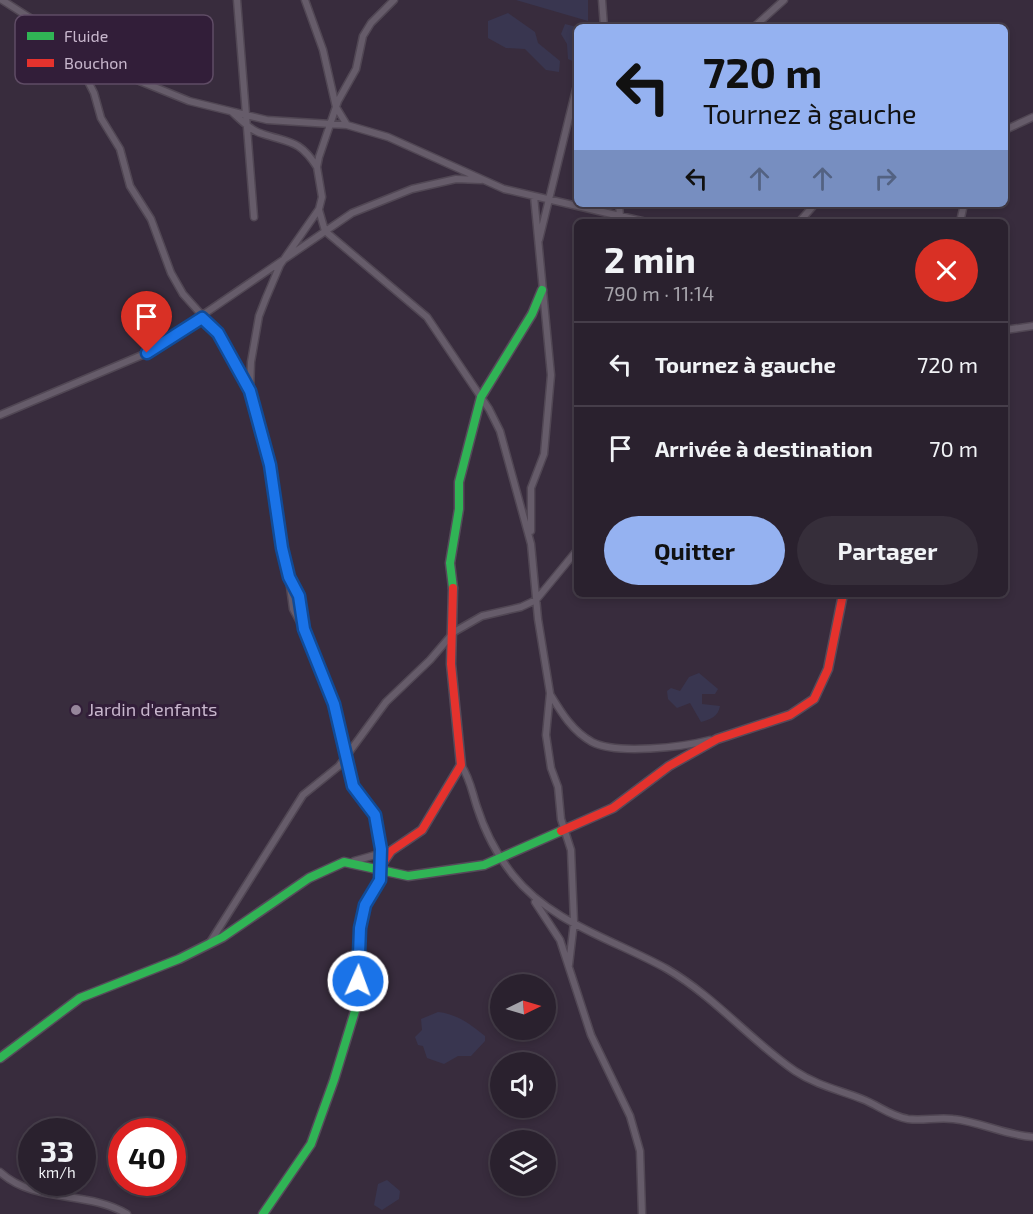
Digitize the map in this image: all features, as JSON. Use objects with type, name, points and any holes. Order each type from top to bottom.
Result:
[{"type":"street","points":[[2,0],[25,15]]},
{"type":"street","points":[[237,0],[254,217]]},
{"type":"street","points":[[305,0],[323,50],[336,107],[347,125]]},
{"type":"street","points":[[317,167],[336,107],[356,69],[363,36],[371,23],[394,0]]},
{"type":"street","points":[[602,0],[604,23]]},
{"type":"street","points":[[757,24],[784,0]]},
{"type":"street","points":[[89,84],[101,118],[120,149],[130,186],[151,219],[171,273],[202,318],[218,333],[250,391],[270,465],[282,548],[289,577],[299,596],[304,629],[334,704],[353,786],[375,815],[381,854],[380,880],[365,905],[360,928],[360,972],[355,1011],[334,1080],[311,1144],[263,1214]]},
{"type":"street","points":[[147,84],[189,100],[267,120],[347,125],[388,137],[504,189],[574,204]]},
{"type":"street","points":[[537,246],[574,98]]},
{"type":"street","points":[[231,111],[261,134],[296,144],[308,153],[317,167],[322,196],[319,210],[280,265],[259,316],[251,362],[250,391]]},
{"type":"street","points":[[1008,129],[1033,117]]},
{"type":"street","points":[[0,415],[147,353],[280,265],[352,213],[412,189],[456,179],[485,180]]},
{"type":"street","points":[[534,196],[551,375],[544,454],[531,488],[531,544],[536,600],[550,693],[546,735],[564,830],[571,850],[574,922],[569,965]]},
{"type":"street","points":[[588,207],[630,219]]},
{"type":"street","points":[[619,207],[620,217]]},
{"type":"street","points":[[802,219],[812,207]]},
{"type":"street","points":[[319,210],[325,231],[427,316],[481,397],[500,431],[531,544]]},
{"type":"street","points":[[542,290],[532,314],[481,397],[459,482],[459,509],[450,563],[454,598],[451,664],[461,765],[468,774],[477,809],[500,857],[530,894],[560,940],[591,1035],[630,1116],[640,1151],[642,1214]]},
{"type":"street","points":[[1008,330],[1033,326]]},
{"type":"street","points":[[208,944],[303,795],[317,786],[345,758],[386,702],[430,660],[454,632],[482,616],[521,607],[536,600],[574,554]]},
{"type":"street","points":[[550,693],[566,719],[593,743],[667,749],[717,739],[790,715],[814,699],[828,669],[842,597]]},
{"type":"street","points":[[0,1058],[80,998],[208,944],[241,927],[309,878],[344,862],[408,876],[429,875],[484,865],[614,808],[669,766],[717,739]]},
{"type":"street","points":[[379,868],[385,858],[396,848],[422,830],[461,765]]},
{"type":"street","points":[[351,862],[396,848]]},
{"type":"street","points":[[530,894],[549,910],[669,970],[727,1012],[795,1071],[822,1086],[865,1100],[890,1114],[908,1119],[953,1119],[1012,1135],[1033,1137]]},
{"type":"street","points":[[0,1172],[19,1185],[38,1192],[108,1203],[126,1214]]},
{"type":"shaded area","points":[[516,0],[588,0],[588,21]]},
{"type":"shaded area","points":[[508,13],[535,32],[538,43],[560,61],[559,72],[546,70],[525,49],[506,48],[488,38],[488,21]]},
{"type":"shaded area","points":[[565,24],[574,26],[574,62],[568,59],[567,44],[561,34]]},
{"type":"shaded area","points":[[699,673],[718,689],[715,694],[702,694],[702,704],[720,706],[714,717],[701,722],[690,703],[677,708],[668,699],[667,691],[671,688],[680,691],[689,677]]},
{"type":"shaded area","points":[[438,1012],[457,1017],[469,1024],[485,1036],[485,1041],[471,1056],[458,1056],[444,1064],[427,1058],[423,1046],[418,1045],[415,1037],[422,1030],[421,1019]]},
{"type":"shaded area","points":[[387,1180],[400,1191],[399,1199],[382,1210],[374,1205],[378,1184]]},
{"type":"traffic: fast","points":[[453,588],[450,563],[459,509],[459,482],[481,397],[532,314],[542,290]]},
{"type":"traffic: fast","points":[[0,1058],[80,998],[179,959],[223,937],[309,878],[344,862],[408,876],[484,865],[561,831]]},
{"type":"traffic: fast","points":[[263,1214],[311,1144],[334,1080],[355,1011],[360,972],[360,928],[365,905],[380,880],[380,867]]},
{"type":"traffic: jam","points":[[380,867],[391,851],[422,830],[461,765],[451,664],[453,588]]},
{"type":"traffic: jam","points":[[561,831],[613,808],[669,766],[717,739],[790,715],[814,699],[828,669],[842,597]]},
{"type":"place","name":"Jardin d'enfants","points":[[76,710]]},
{"type":"route","points":[[147,353],[202,318],[218,333],[250,391],[270,465],[282,548],[289,577],[299,596],[304,629],[334,704],[353,786],[375,815],[381,849],[380,880],[365,905],[360,928],[358,981]]}]
